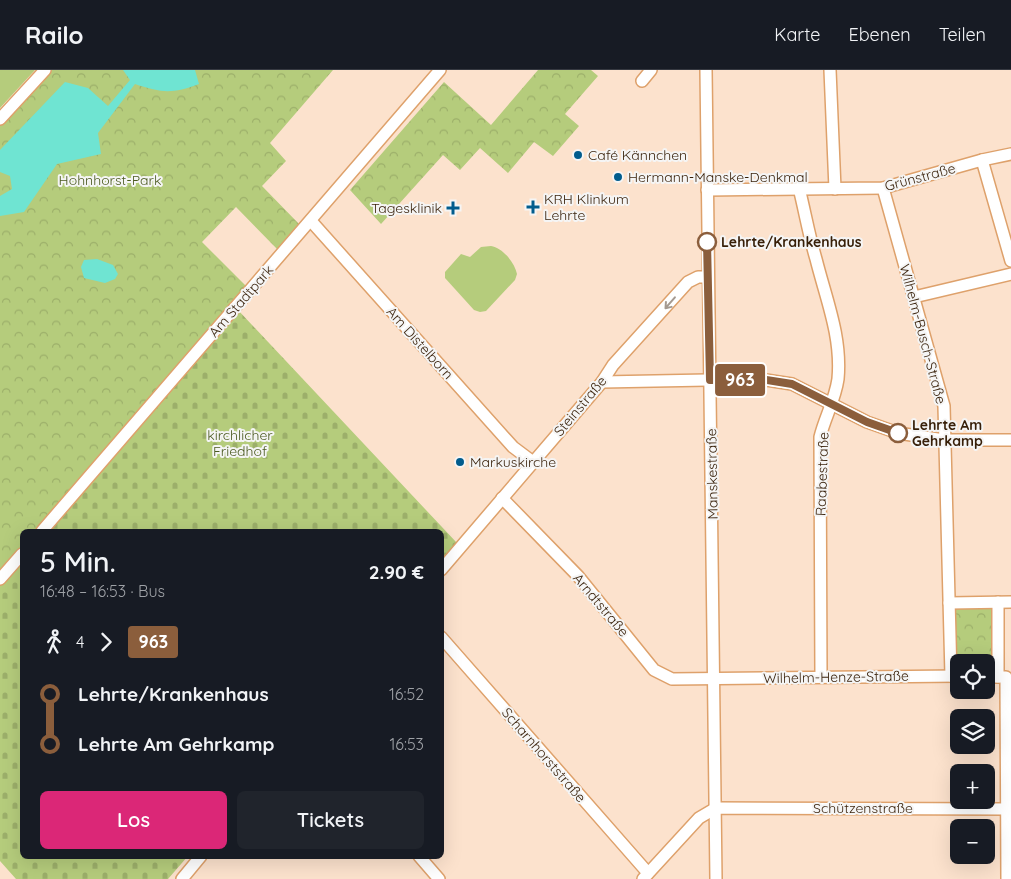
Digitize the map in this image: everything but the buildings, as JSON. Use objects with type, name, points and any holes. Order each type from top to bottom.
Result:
[{"type":"street","points":[[0,119],[45,70]]},
{"type":"street","name":"Am Stadtpark","points":[[44,529],[440,70]]},
{"type":"street","points":[[642,81],[650,70]]},
{"type":"street","name":"Manskestraße","points":[[706,70],[707,277],[716,879]]},
{"type":"street","points":[[830,70],[835,189]]},
{"type":"street","name":"Grünstraße","points":[[707,190],[883,188],[982,160],[1011,154]]},
{"type":"street","points":[[982,160],[1011,261]]},
{"type":"street","name":"Raabestraße","points":[[799,188],[838,342],[838,379],[833,404],[825,417],[820,437],[821,677]]},
{"type":"street","name":"Wilhelm-Busch-Straße","points":[[883,188],[944,406],[949,603],[953,654]]},
{"type":"street","name":"Am Distelborn","points":[[310,221],[513,447],[533,462]]},
{"type":"street","points":[[914,297],[1011,274]]},
{"type":"street","name":"Steinstraße","points":[[444,566],[602,382],[613,365],[688,282],[698,277],[707,277]]},
{"type":"street","points":[[602,382],[760,379],[792,384],[867,422],[898,433],[944,440],[1011,440]]},
{"type":"street","name":"Arndtstraße","points":[[502,498],[578,576],[654,670],[672,679],[714,679]]},
{"type":"street","points":[[0,579],[20,556]]},
{"type":"street","points":[[998,602],[1009,809],[1007,879]]},
{"type":"street","points":[[949,603],[1011,602]]},
{"type":"street","name":"Scharnhorststraße","points":[[444,641],[645,876]]},
{"type":"street","name":"Wilhelm-Henze-Straße","points":[[714,679],[950,676]]},
{"type":"street","points":[[995,677],[1002,677]]},
{"type":"street","points":[[645,876],[699,818],[716,808]]},
{"type":"street","name":"Schützenstraße","points":[[716,808],[1009,809]]},
{"type":"street","points":[[182,879],[199,859]]},
{"type":"street","points":[[422,859],[439,879]]},
{"type":"green space","points":[[0,70],[35,70],[0,108]]},
{"type":"green space","name":"Hohnhorst-Park","points":[[41,70],[333,70],[270,143],[286,161],[262,186],[299,224],[277,249],[236,207],[202,242],[246,286],[236,297],[237,300],[228,307],[37,529],[20,529],[20,548],[0,573],[0,116]]},
{"type":"green space","points":[[538,70],[591,70],[598,76],[565,114],[579,126],[553,156],[534,142],[508,173],[480,148],[460,170],[443,155],[381,224],[350,190],[444,82],[491,125]]},
{"type":"green space","points":[[491,246],[500,250],[508,257],[514,265],[517,274],[515,280],[486,311],[480,312],[474,310],[445,278],[445,272],[461,254],[470,257],[481,247]]},
{"type":"green space","name":"kirchlicher Friedhof","points":[[237,309],[444,529],[48,529]]},
{"type":"green space","name":"kirchlicher Friedhof","points":[[444,529],[457,543],[444,558]]},
{"type":"green space","points":[[20,561],[20,859],[185,859],[168,879],[16,879],[0,861],[0,585]]},
{"type":"green space","points":[[994,605],[995,654],[955,654],[954,606]]},
{"type":"water","points":[[123,70],[195,70],[199,84],[174,91],[160,91],[135,84],[98,133],[101,154],[57,164],[24,212],[0,216],[0,196],[12,189],[10,176],[0,172],[0,150],[65,82],[88,88],[108,106],[130,80]]},
{"type":"water","points":[[97,259],[113,265],[118,274],[115,279],[105,283],[84,278],[81,267],[84,260]]},
{"type":"bus line","name":"963","points":[[707,242],[710,380],[760,379],[792,384],[867,422],[898,433]]},
{"type":"place","name":"Café Kännchen","points":[[578,155]]},
{"type":"place","name":"Hermann-Manske-Denkmal","points":[[618,177]]},
{"type":"place","name":"KRH Klinkum Lehrte","points":[[533,207]]},
{"type":"place","name":"Tagesklinik","points":[[453,208]]},
{"type":"place","name":"Lehrte/Krankenhaus","points":[[707,242]]},
{"type":"place","name":"Lehrte Am Gehrkamp","points":[[898,433]]},
{"type":"place","name":"Markuskirche","points":[[460,462]]}]
